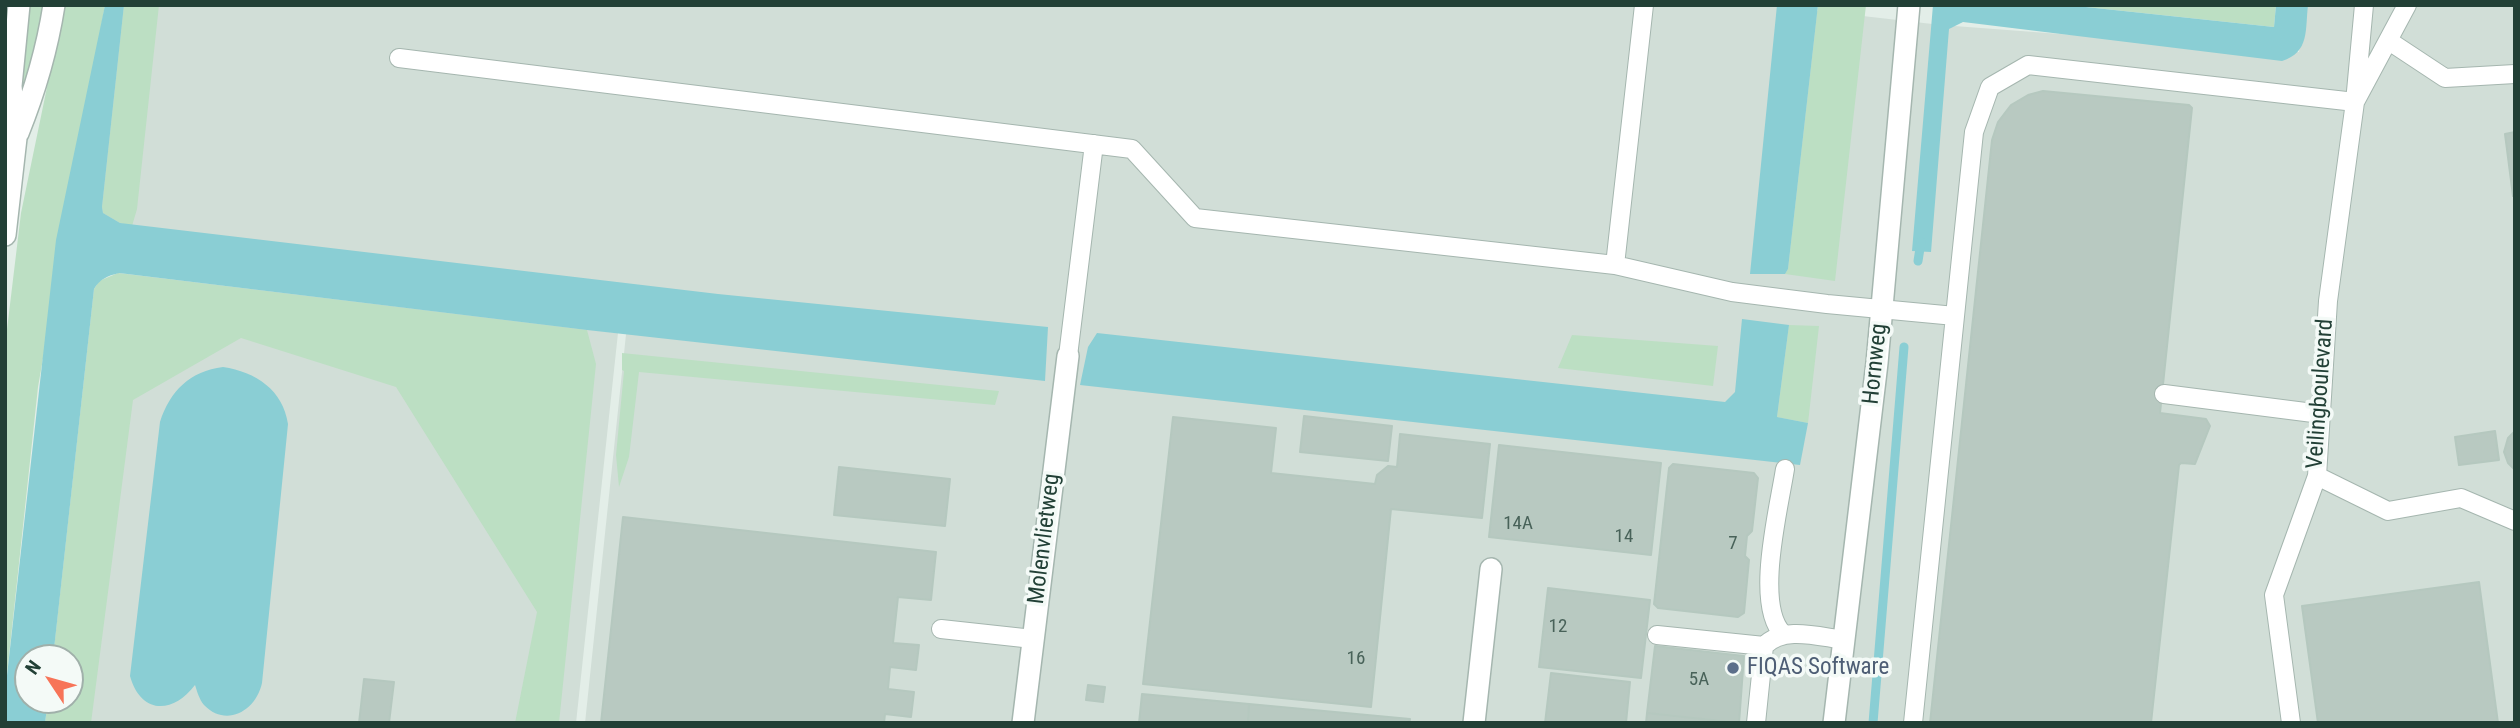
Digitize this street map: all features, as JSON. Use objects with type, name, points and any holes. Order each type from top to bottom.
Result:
[{"type":"street","points":[[5,235],[16,138],[11,86],[19,5]]},
{"type":"street","points":[[16,138],[35,89],[50,33],[54,5]]},
{"type":"street","name":"Hornweg","points":[[1834,723],[1882,308],[1909,5]]},
{"type":"street","name":"Molenvlietweg","points":[[1024,723],[1032,639],[1069,356]]},
{"type":"street","points":[[1474,723],[1491,569]]},
{"type":"lane","points":[[1615,265],[1644,5]]},
{"type":"lane","name":"Veilingboulevard","points":[[2291,723],[2274,595],[2317,476],[2328,301],[2356,102],[2364,5]]},
{"type":"lane","name":"Veilingboulevard","points":[[2356,102],[2407,5]]},
{"type":"lane","points":[[2389,41],[2445,78],[2515,74]]},
{"type":"lane","points":[[399,58],[1132,149],[1195,218],[1615,265],[1732,292],[1955,316]]},
{"type":"lane","points":[[1913,723],[1974,132],[1990,87],[2028,65],[2356,102]]},
{"type":"lane","points":[[1069,356],[1094,144]]},
{"type":"lane","points":[[2164,394],[2320,414]]},
{"type":"lane","points":[[1783,634],[1772,617],[1768,583],[1785,469]]},
{"type":"lane","points":[[2317,476],[2388,511],[2461,498],[2515,521]]},
{"type":"lane","points":[[941,629],[1032,639]]},
{"type":"lane","points":[[1756,723],[1764,646],[1772,638],[1783,634],[1844,640]]},
{"type":"lane","points":[[1657,635],[1764,646]]},
{"type":"shaded area","points":[[111,5],[1802,5],[1802,9],[1941,25],[2299,52],[2305,5],[2515,5],[2515,723],[585,723],[629,306],[74,244]]},
{"type":"shaded area","points":[[118,273],[618,333],[576,723],[45,723],[46,714],[84,714],[84,644],[55,644],[94,289]]},
{"type":"green space","points":[[28,5],[45,5],[28,87],[22,91],[21,90]]},
{"type":"green space","points":[[64,5],[105,5],[38,387],[5,693],[5,346],[21,213]]},
{"type":"green space","points":[[124,5],[159,5],[137,209],[132,226],[120,223],[103,213],[102,207]]},
{"type":"green space","points":[[1818,5],[1866,5],[1835,281],[1785,274],[1788,269]]},
{"type":"green space","points":[[2067,5],[2276,5],[2274,27]]},
{"type":"green space","points":[[118,273],[587,330],[596,364],[559,723],[515,723],[537,612],[396,387],[241,338],[133,400],[91,723],[45,723],[46,714],[84,714],[84,644],[55,644],[94,289],[99,281]]},
{"type":"green space","points":[[1789,325],[1819,326],[1808,423],[1777,417]]},
{"type":"green space","points":[[1572,335],[1718,346],[1713,386],[1558,368]]},
{"type":"green space","points":[[622,353],[999,391],[995,405],[639,372],[629,457],[619,487],[616,455],[624,371]]},
{"type":"water","points":[[105,5],[124,5],[102,207],[103,213],[120,223],[718,294],[1048,327],[1045,381],[587,330],[119,273],[111,275],[101,280],[94,289],[55,644],[14,644],[14,714],[46,714],[45,723],[5,723],[5,693],[56,240]]},
{"type":"water","points":[[1777,5],[1818,5],[1788,269],[1785,274],[1750,274]]},
{"type":"water","points":[[1933,5],[2067,5],[2274,27],[2276,5],[2308,5],[2302,46],[2291,57],[2282,61],[1963,22],[1949,29],[1931,252],[1912,251]]},
{"type":"water","points":[[1742,319],[1789,325],[1777,417],[1808,423],[1800,465],[1080,385],[1088,347],[1097,333],[1725,402],[1735,392]]},
{"type":"water","points":[[223,367],[257,378],[274,392],[288,424],[262,683],[254,701],[239,713],[230,716],[213,712],[204,705],[195,685],[186,695],[168,705],[150,704],[135,689],[130,676],[160,422],[169,401],[183,384],[201,373]]},
{"type":"building","points":[[2043,91],[2189,105],[2192,108],[2160,413],[2206,419],[2210,426],[2195,464],[2179,465],[2151,723],[1930,723],[1992,140],[1998,122],[2011,105],[2028,95]]},
{"type":"building","points":[[2515,132],[2515,196],[2513,196],[2505,134]]},
{"type":"building","points":[[1304,416],[1392,426],[1388,461],[1300,452]]},
{"type":"building","points":[[1173,417],[1276,428],[1271,473],[1375,484],[1377,475],[1388,466],[1397,467],[1400,434],[1490,444],[1482,518],[1391,509],[1371,707],[1143,684]]},
{"type":"building","points":[[2495,431],[2499,460],[2459,465],[2455,437]]},
{"type":"building","points":[[2515,431],[2515,470],[2508,463],[2504,452],[2508,438]]},
{"type":"building","points":[[1499,445],[1661,463],[1651,555],[1489,537]]},
{"type":"building","points":[[1673,464],[1754,473],[1758,478],[1752,531],[1747,536],[1745,556],[1749,560],[1744,613],[1738,617],[1658,608],[1654,604],[1669,468]]},
{"type":"building","points":[[839,467],[950,479],[945,526],[834,515]]},
{"type":"building","points":[[623,517],[936,552],[931,600],[898,597],[893,643],[919,645],[916,670],[890,667],[888,689],[914,692],[911,717],[885,714],[884,723],[601,723]]},
{"type":"building","points":[[2479,582],[2498,723],[2318,723],[2302,606]]},
{"type":"building","points":[[1548,588],[1650,600],[1641,678],[1539,667]]},
{"type":"building","points":[[1655,646],[1744,656],[1739,723],[1647,713]]},
{"type":"building","points":[[1551,673],[1630,682],[1626,723],[1545,723]]},
{"type":"building","points":[[364,679],[394,682],[389,723],[359,723]]},
{"type":"building","points":[[1088,685],[1105,687],[1103,702],[1086,700]]},
{"type":"building","points":[[1142,694],[1249,704],[1248,723],[1139,723]]},
{"type":"building","points":[[1249,704],[1410,719],[1409,723],[1248,723]]},
{"type":"building","points":[[1647,713],[1739,723],[1646,723]]},
{"type":"waterway","points":[[1918,261],[1921,242]]},
{"type":"waterway","points":[[1873,723],[1904,347]]},
{"type":"place","name":"FIQAS Software","points":[[1733,668]]}]
